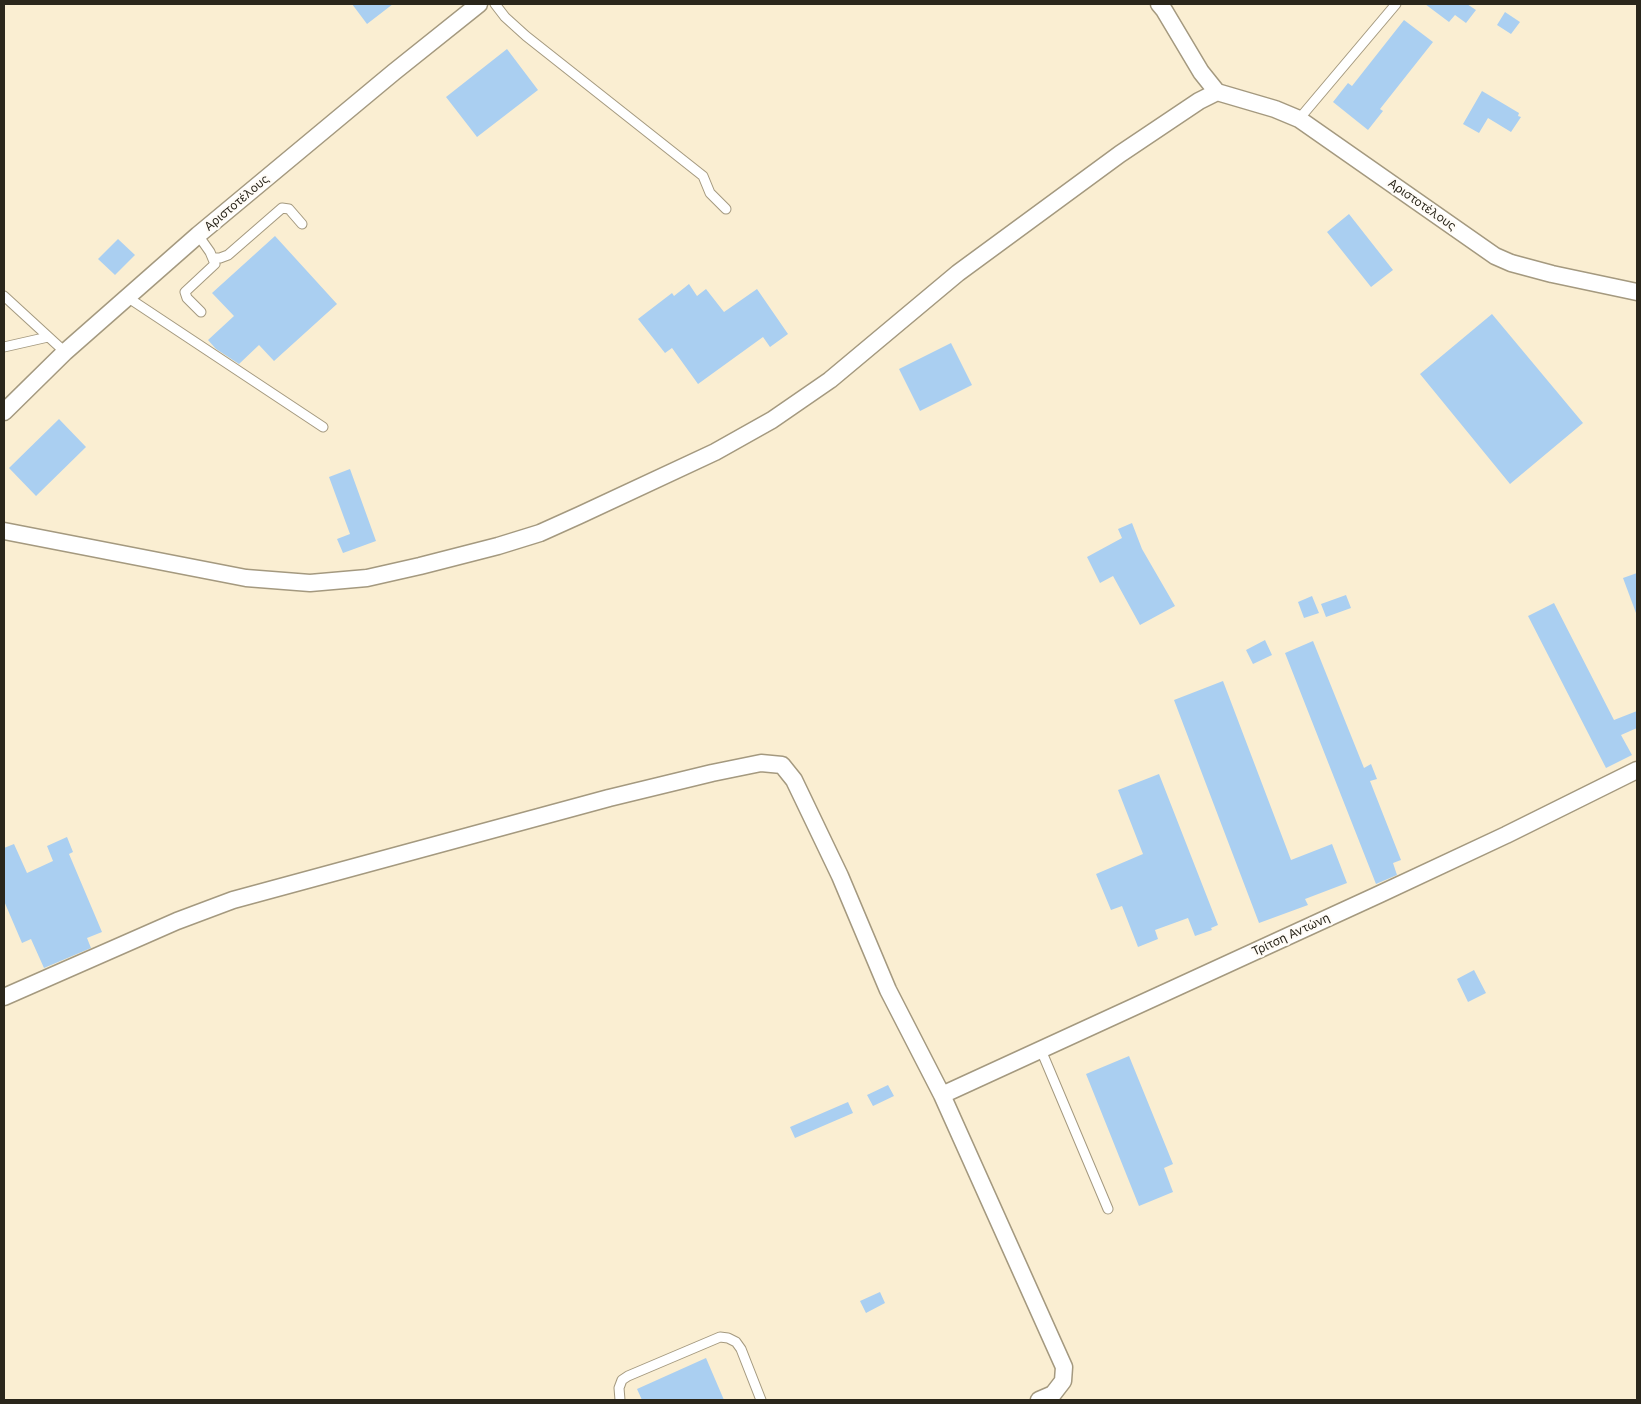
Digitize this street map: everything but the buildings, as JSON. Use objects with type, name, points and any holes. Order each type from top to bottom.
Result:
[{"type":"street","name":"Αριστοτέλους","points":[[4,412],[65,352],[198,235],[478,4]]},
{"type":"street","points":[[4,531],[246,578],[310,583],[367,578],[420,566],[498,546],[580,516],[715,452],[772,420],[830,380],[958,273],[1120,154],[1199,101],[1217,92],[1200,72],[1159,4]]},
{"type":"street","name":"Αριστοτέλους","points":[[1217,92],[1275,109],[1299,119],[1495,256],[1552,274],[1637,292]]},
{"type":"street","points":[[4,997],[177,921],[233,900],[609,798],[761,763],[782,765],[794,780],[840,876],[888,990],[942,1095],[1064,1367],[1063,1382],[1053,1394],[1039,1400]]},
{"type":"street","name":"Τρίτση Αντώνη","points":[[942,1095],[1479,847],[1637,770]]},
{"type":"lane","points":[[495,4],[505,17],[526,36],[703,176],[710,193],[726,208]]},
{"type":"lane","points":[[1299,119],[1396,4]]},
{"type":"lane","points":[[213,258],[228,255],[282,208],[289,209],[302,224]]},
{"type":"lane","points":[[198,235],[215,264],[185,292],[187,298],[200,312]]},
{"type":"lane","points":[[4,296],[65,352]]},
{"type":"lane","points":[[127,297],[323,427]]},
{"type":"lane","points":[[4,347],[48,337]]},
{"type":"lane","points":[[1041,1050],[1108,1209]]},
{"type":"lane","points":[[620,1400],[619,1388],[622,1380],[628,1376],[720,1336],[736,1342],[741,1349],[761,1400]]}]
